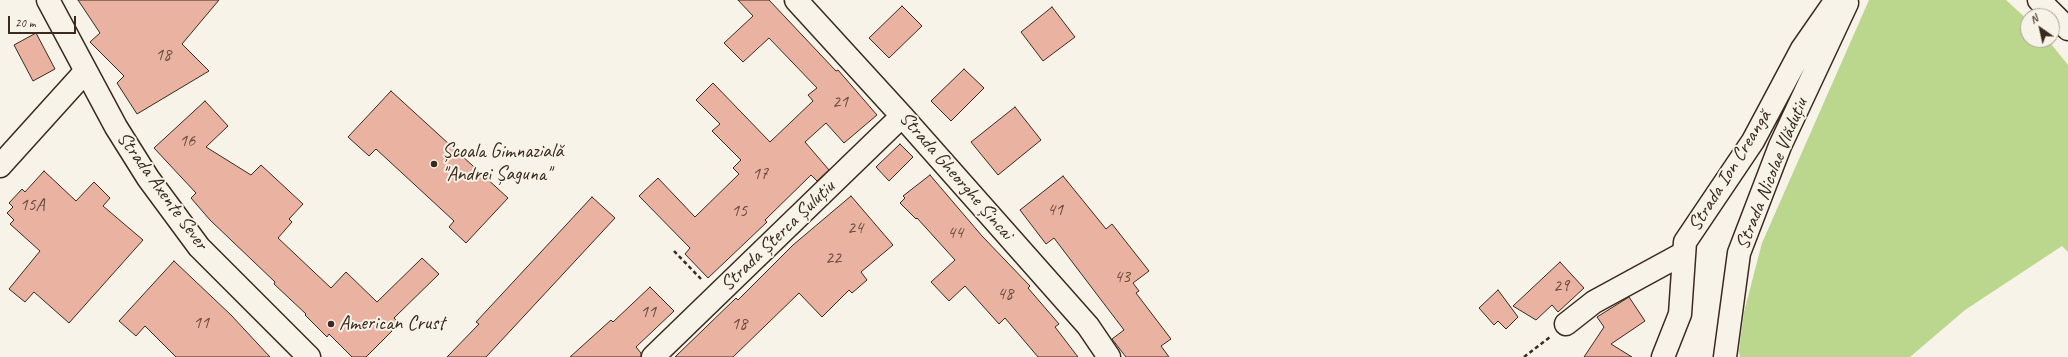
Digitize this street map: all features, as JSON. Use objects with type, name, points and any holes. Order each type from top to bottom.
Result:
[{"type":"street","name":"Strada Axente Sever","points":[[48,0],[85,72],[116,127],[148,178],[200,247],[309,357]]},
{"type":"street","name":"Strada Gheorghe Șincai","points":[[796,0],[902,116],[1088,326],[1109,357]]},
{"type":"street","name":"Strada Ion Creangă","points":[[1663,357],[1680,314],[1685,242],[1753,141],[1802,49],[1836,0]]},
{"type":"street","name":"Strada Nicolae Vlăduțiu","points":[[1725,357],[1739,254],[1780,146],[1849,0]]},
{"type":"street","points":[[2039,0],[2068,29]]},
{"type":"street","points":[[0,166],[85,72]]},
{"type":"street","name":"Strada Șterca Șuluțiu","points":[[653,357],[902,116]]},
{"type":"street","points":[[1566,324],[1594,302],[1684,253]]},
{"type":"path","points":[[674,251],[716,296]]},
{"type":"path","points":[[1524,357],[1566,324]]},
{"type":"green space","points":[[1869,0],[2006,0],[2020,13],[2020,48],[2054,48],[2068,65],[2068,252],[2062,246],[1965,310],[1910,357],[1740,357],[1739,351],[1744,312],[1762,243]]},
{"type":"building","points":[[78,0],[219,0],[182,44],[209,71],[137,114],[117,83],[124,76],[90,42],[100,33]]},
{"type":"building","points":[[738,0],[769,0],[836,71],[838,70],[877,115],[844,143],[826,123],[805,142],[829,170],[817,181],[811,175],[765,220],[767,222],[708,278],[685,254],[690,248],[639,196],[658,178],[695,217],[739,174],[733,168],[741,160],[712,131],[720,124],[696,100],[713,83],[770,142],[813,101],[808,95],[817,88],[769,38],[743,62],[724,43],[753,16]]},
{"type":"building","points":[[902,6],[922,26],[889,58],[869,38]]},
{"type":"building","points":[[1052,7],[1075,37],[1043,61],[1021,32]]},
{"type":"building","points":[[36,33],[55,69],[33,81],[14,45]]},
{"type":"building","points":[[964,69],[984,88],[951,121],[931,101]]},
{"type":"building","points":[[391,91],[508,198],[466,243],[449,227],[454,221],[376,149],[369,156],[348,137]]},
{"type":"building","points":[[205,101],[228,126],[206,147],[251,175],[261,165],[303,204],[289,219],[292,222],[278,238],[331,288],[346,272],[377,302],[422,258],[439,274],[394,318],[397,321],[389,328],[392,331],[366,357],[352,357],[329,334],[327,337],[305,315],[306,314],[274,284],[275,282],[210,220],[191,198],[196,193],[154,148]]},
{"type":"building","points":[[1015,107],[1041,140],[998,175],[971,142]]},
{"type":"building","points":[[900,144],[913,157],[889,181],[876,167]]},
{"type":"building","points":[[44,171],[76,201],[94,182],[110,198],[103,206],[143,240],[69,323],[34,292],[25,302],[9,289],[40,251],[10,224],[14,220],[7,213],[13,207],[9,203],[22,189],[25,192]]},
{"type":"building","points":[[930,175],[982,236],[1030,286],[1028,288],[1059,324],[1055,327],[1078,357],[1038,357],[1005,318],[999,324],[965,286],[949,301],[931,282],[955,260],[917,218],[916,219],[900,203],[905,198],[903,196]]},
{"type":"building","points":[[1063,176],[1106,229],[1112,224],[1149,271],[1133,283],[1139,291],[1136,293],[1171,339],[1161,346],[1169,357],[1126,357],[1112,339],[1124,330],[1054,238],[1046,244],[1020,210]]},
{"type":"building","points":[[851,196],[893,245],[861,272],[867,280],[852,293],[849,290],[822,317],[799,293],[733,357],[675,357],[736,298],[738,300],[793,245]]},
{"type":"building","points":[[592,197],[615,218],[486,357],[447,357],[479,324],[476,322]]},
{"type":"building","points":[[174,261],[231,315],[270,357],[176,357],[145,326],[136,336],[119,321]]},
{"type":"building","points":[[1560,262],[1584,288],[1558,312],[1552,305],[1536,320],[1513,306]]},
{"type":"building","points":[[650,287],[674,311],[636,347],[641,353],[641,357],[570,357],[611,320],[613,322]]},
{"type":"building","points":[[1498,290],[1518,317],[1506,329],[1498,321],[1494,325],[1479,308]]},
{"type":"building","points":[[1629,297],[1645,321],[1611,344],[1632,357],[1584,357],[1604,327],[1597,317]]},
{"type":"place","name":"Școala Gimnazială \"Andrei Șaguna\"","points":[[434,164]]},
{"type":"place","name":"American Crust","points":[[331,324]]}]
